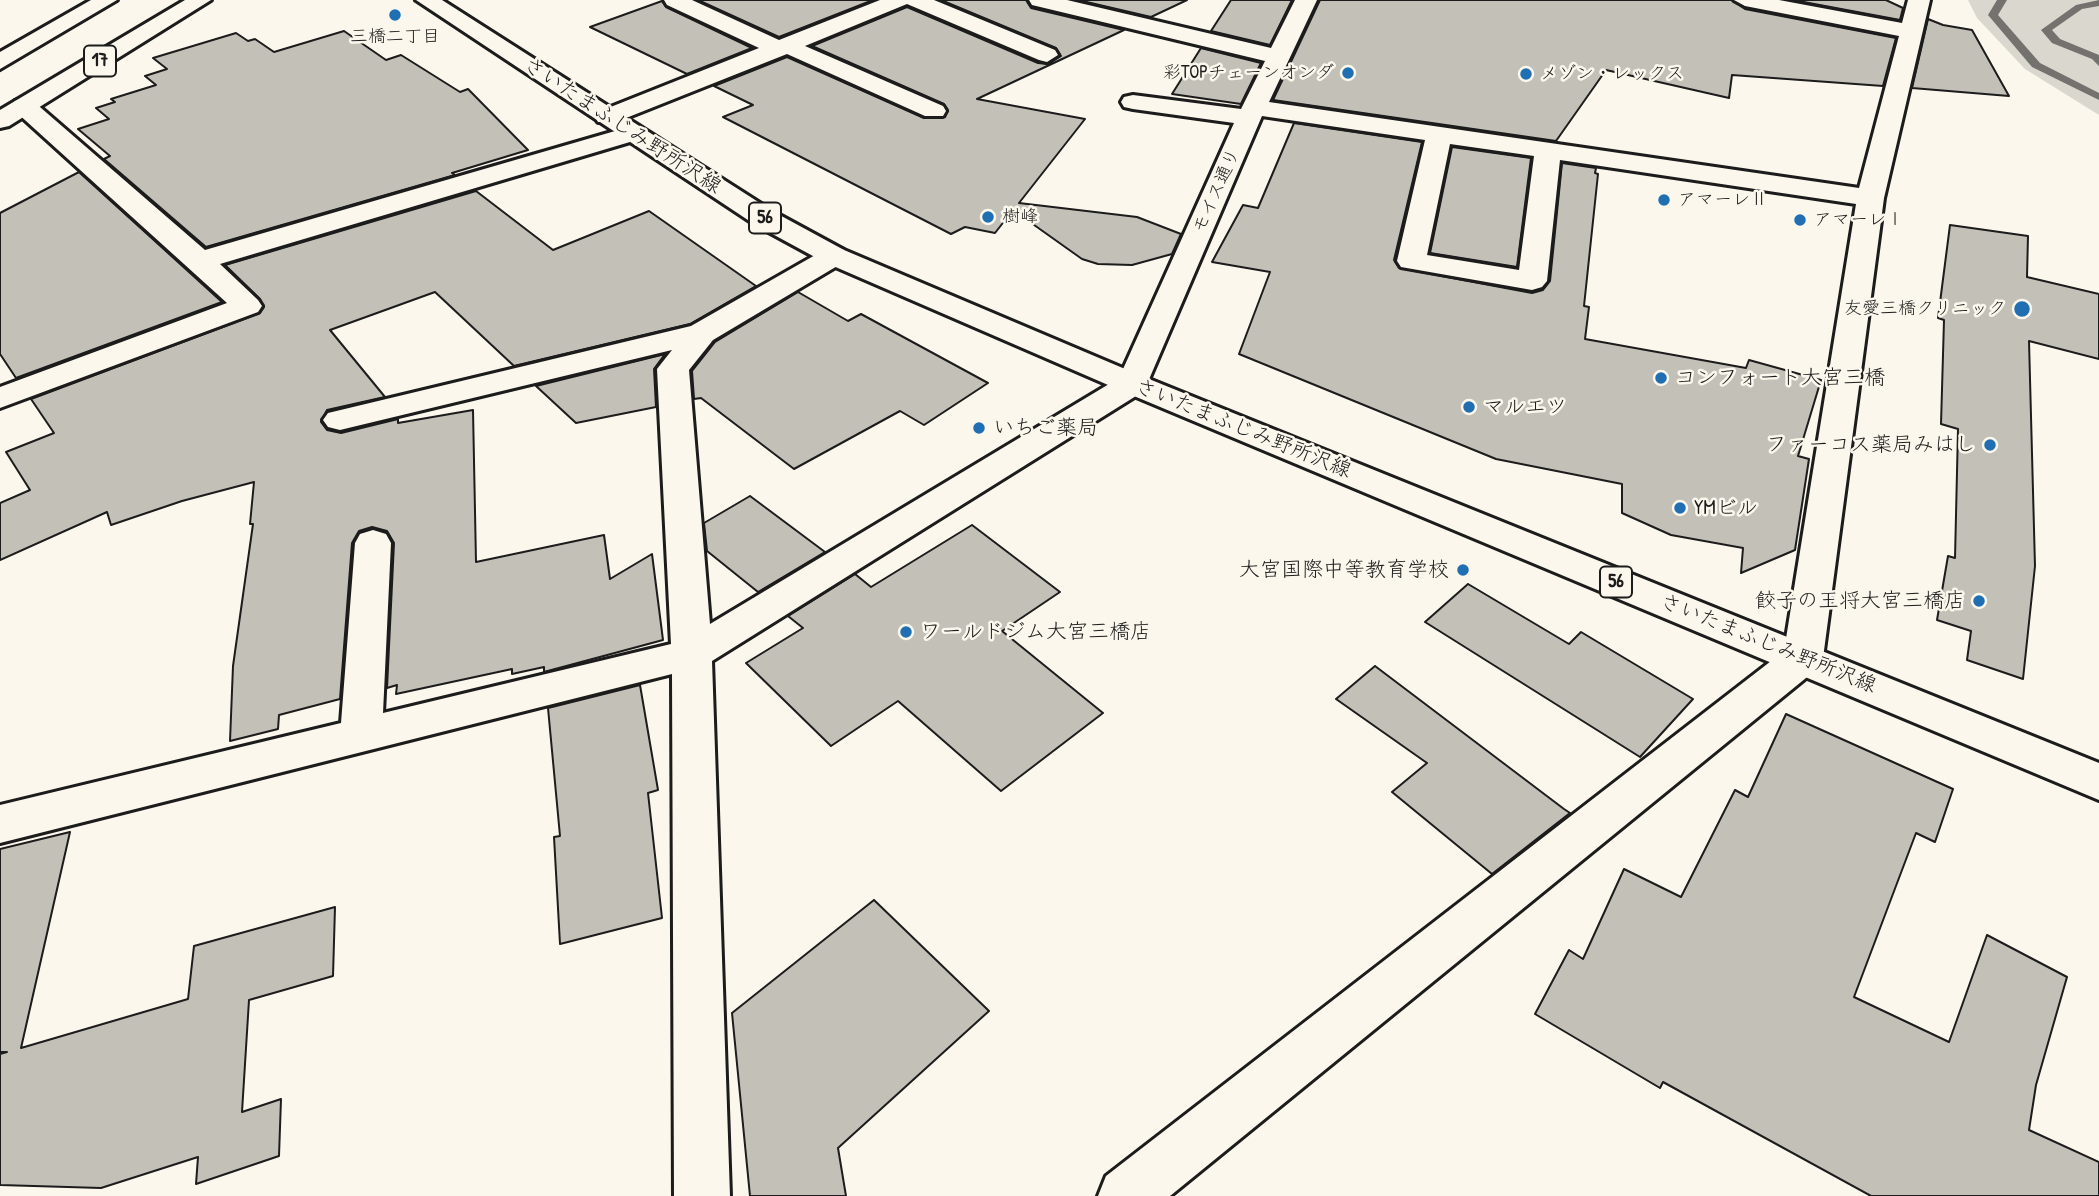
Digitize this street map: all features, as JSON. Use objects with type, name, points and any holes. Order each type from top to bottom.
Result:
[{"type":"main road","name":"17","points":[[0,62],[106,0]]},
{"type":"main road","name":"17","points":[[0,121],[200,0]]},
{"type":"main road","name":"さいたまふじみ野所沢線","points":[[427,0],[764,218],[834,256],[1133,384],[2099,782]]},
{"type":"main road","points":[[675,0],[933,111]]},
{"type":"main road","points":[[607,117],[899,0]]},
{"type":"main road","points":[[915,0],[1046,55]]},
{"type":"main road","points":[[1040,0],[1117,9],[1279,57]]},
{"type":"main road","name":"モイス通り","points":[[1133,384],[1252,113],[1306,0]]},
{"type":"main road","points":[[1745,0],[1913,32]]},
{"type":"main road","points":[[1126,1196],[1803,658],[1870,198],[1919,0]]},
{"type":"main road","points":[[1133,102],[1438,135],[1870,198]]},
{"type":"main road","points":[[0,398],[247,306],[200,261],[24,106]]},
{"type":"main road","points":[[200,261],[631,134]]},
{"type":"main road","points":[[1438,135],[1411,261],[1532,281],[1548,151]]},
{"type":"main road","points":[[340,420],[702,333],[834,256]]},
{"type":"main road","points":[[702,333],[673,369],[692,654],[702,1196]]},
{"type":"main road","points":[[0,824],[692,654],[1133,384]]},
{"type":"main road","points":[[361,735],[373,543]]},
{"type":"shaded area","points":[[1968,0],[2099,0],[2099,115],[2025,69],[1977,18]]},
{"type":"building","points":[[698,0],[873,0],[779,37]]},
{"type":"building","points":[[941,0],[1026,0],[1031,8],[1124,30],[977,99],[1085,119],[1019,203],[1137,217],[1181,234],[1172,254],[1132,265],[1098,264],[1082,259],[1013,210],[995,233],[965,227],[951,234],[723,117],[753,105],[714,86],[787,57],[924,118],[945,117],[948,110],[944,104],[812,46],[907,7],[1038,63],[1048,64],[1061,56],[1056,48]]},
{"type":"building","points":[[1078,0],[1187,0],[1151,17]]},
{"type":"building","points":[[1231,0],[1292,0],[1270,45],[1211,31]]},
{"type":"building","points":[[1320,0],[1732,0],[1745,9],[1896,38],[1883,86],[1732,75],[1729,98],[1606,70],[1556,141],[1273,100]]},
{"type":"building","points":[[1793,0],[1886,0],[1903,8],[1900,20]]},
{"type":"building","points":[[662,1],[666,7],[752,48],[687,74],[590,27]]},
{"type":"building","points":[[1928,19],[1943,25],[1972,30],[2009,96],[1912,88]]},
{"type":"building","points":[[344,31],[386,60],[401,55],[460,92],[468,89],[528,150],[452,173],[455,175],[206,247],[104,159],[110,156],[78,129],[109,119],[96,108],[115,102],[111,99],[156,85],[145,76],[167,69],[153,58],[236,33],[248,41],[255,39],[274,52]]},
{"type":"building","points":[[1201,48],[1261,63],[1241,104],[1172,94]]},
{"type":"building","points":[[1294,123],[1422,142],[1394,260],[1399,268],[1532,293],[1543,290],[1550,281],[1562,163],[1596,168],[1595,173],[1598,174],[1584,306],[1589,307],[1585,339],[1746,368],[1749,360],[1821,380],[1798,456],[1809,459],[1795,550],[1741,573],[1743,548],[1671,535],[1622,513],[1622,484],[1496,459],[1239,354],[1270,272],[1212,262],[1243,205],[1258,208]]},
{"type":"building","points":[[1452,147],[1531,158],[1517,267],[1430,253]]},
{"type":"building","points":[[79,172],[222,302],[16,378],[0,354],[0,213]]},
{"type":"building","points":[[476,191],[553,250],[649,211],[756,286],[690,324],[514,366],[435,292],[330,330],[385,397],[327,410],[321,422],[327,430],[341,433],[398,419],[398,423],[473,410],[476,562],[604,535],[610,579],[652,554],[663,640],[544,672],[544,667],[512,674],[512,669],[396,694],[397,685],[387,688],[394,543],[387,531],[372,527],[359,531],[352,543],[340,699],[279,715],[278,729],[230,741],[233,666],[253,524],[250,524],[254,482],[182,501],[111,525],[107,512],[0,560],[0,503],[30,490],[6,452],[54,433],[31,399],[260,313],[264,307],[260,299],[225,265]]},
{"type":"building","points":[[1950,225],[2028,236],[2027,277],[2099,294],[2099,359],[2029,341],[2035,566],[2023,679],[1967,660],[1971,631],[1937,620],[1948,556],[1955,558],[1958,429],[1941,424],[1944,320],[1938,318]]},
{"type":"building","points":[[798,292],[848,321],[861,314],[988,383],[924,425],[900,411],[794,469],[701,398],[694,399],[692,371],[715,342]]},
{"type":"building","points":[[665,354],[654,369],[656,407],[576,423],[536,386]]},
{"type":"building","points":[[750,496],[825,552],[758,592],[707,551],[704,523]]},
{"type":"building","points":[[972,525],[1060,592],[1002,631],[1103,713],[1001,791],[898,701],[831,746],[746,663],[803,628],[788,616],[855,574],[871,587]]},
{"type":"building","points":[[1468,584],[1569,644],[1581,632],[1693,699],[1640,757],[1425,622]]},
{"type":"building","points":[[1375,666],[1570,813],[1492,874],[1392,792],[1427,763],[1336,699]]},
{"type":"building","points":[[640,685],[658,790],[648,793],[662,918],[560,944],[554,837],[560,836],[548,708]]},
{"type":"building","points":[[1786,714],[1953,789],[1935,842],[1916,833],[1854,997],[1949,1042],[1987,935],[2067,977],[2036,1085],[2029,1130],[2099,1162],[2099,1196],[1871,1196],[1663,1082],[1660,1088],[1535,1014],[1569,950],[1583,959],[1624,869],[1681,897],[1735,790],[1748,797]]},
{"type":"building","points":[[70,832],[21,1048],[188,999],[194,946],[335,907],[333,976],[249,1000],[242,1112],[281,1099],[279,1156],[196,1184],[198,1157],[101,1188],[0,1185],[0,1054],[7,1052],[0,1052],[0,849]]},
{"type":"building","points":[[874,900],[989,1011],[838,1148],[846,1196],[750,1196],[732,1013]]},
{"type":"waterway","points":[[2002,0],[1993,15],[2036,65],[2099,97]]},
{"type":"waterway","points":[[2099,3],[2079,7],[2046,30],[2056,41],[2096,57],[2099,63]]},
{"type":"place","name":"三橋二丁目","points":[[395,15]]},
{"type":"place","name":"彩TOPチェーンオンダ","points":[[1348,73]]},
{"type":"place","name":"メゾン・レックス","points":[[1526,74]]},
{"type":"place","name":"アマーレⅡ","points":[[1664,200]]},
{"type":"place","name":"樹峰","points":[[988,217]]},
{"type":"place","name":"アマーレⅠ","points":[[1800,220]]},
{"type":"place","name":"友愛三橋クリニック","points":[[2022,309]]},
{"type":"place","name":"コンフォート大宮三橋","points":[[1661,378]]},
{"type":"place","name":"マルエツ","points":[[1469,407]]},
{"type":"place","name":"いちご薬局","points":[[979,428]]},
{"type":"place","name":"ファーコス薬局みはし","points":[[1990,445]]},
{"type":"place","name":"YMビル","points":[[1680,508]]},
{"type":"place","name":"大宮国際中等教育学校","points":[[1463,570]]},
{"type":"place","name":"餃子の王将大宮三橋店","points":[[1979,601]]},
{"type":"place","name":"ワールドジム大宮三橋店","points":[[906,632]]}]
